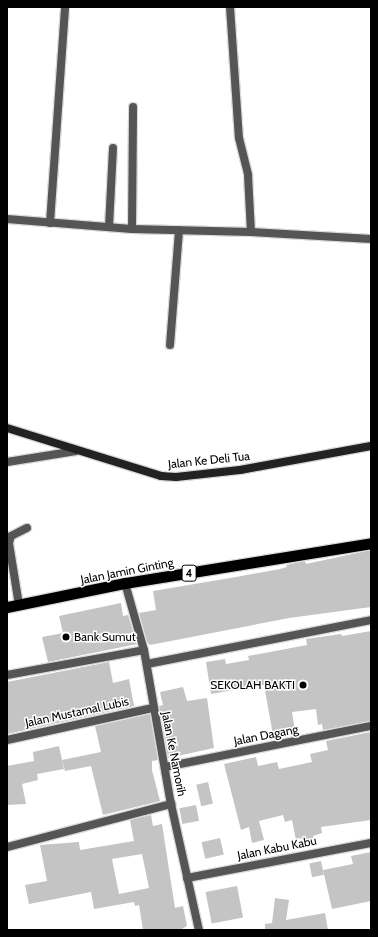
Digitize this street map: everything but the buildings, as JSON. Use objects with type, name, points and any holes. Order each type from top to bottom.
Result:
[{"type":"highway","name":"Jalan Jamin Ginting","points":[[7,607],[125,583],[371,543]]},
{"type":"main road","name":"Jalan Ke Deli Tua","points":[[7,428],[76,451],[161,476],[176,477],[240,470],[371,446]]},
{"type":"street","points":[[230,7],[239,138],[248,175],[251,232]]},
{"type":"street","points":[[50,223],[65,8]]},
{"type":"street","points":[[132,229],[133,107]]},
{"type":"street","points":[[108,227],[113,148]]},
{"type":"street","points":[[7,219],[132,229],[251,232],[371,239]]},
{"type":"street","points":[[170,345],[179,230]]},
{"type":"street","points":[[7,462],[76,451]]},
{"type":"street","points":[[19,605],[8,548],[12,536],[27,528]]},
{"type":"street","name":"Jalan Ke Namorih","points":[[125,583],[147,664],[153,708],[171,804],[199,930]]},
{"type":"street","points":[[147,664],[371,620]]},
{"type":"street","points":[[7,675],[144,650]]},
{"type":"street","name":"Jalan Mustamal Lubis","points":[[7,740],[153,708]]},
{"type":"street","name":"Jalan Dagang","points":[[165,767],[371,726]]},
{"type":"street","points":[[7,847],[171,804]]},
{"type":"street","name":"Jalan Kabu Kabu","points":[[187,878],[371,842]]},
{"type":"place","name":"Bank Sumut","points":[[66,637]]},
{"type":"place","name":"SEKOLAH BAKTI","points":[[303,685]]}]
